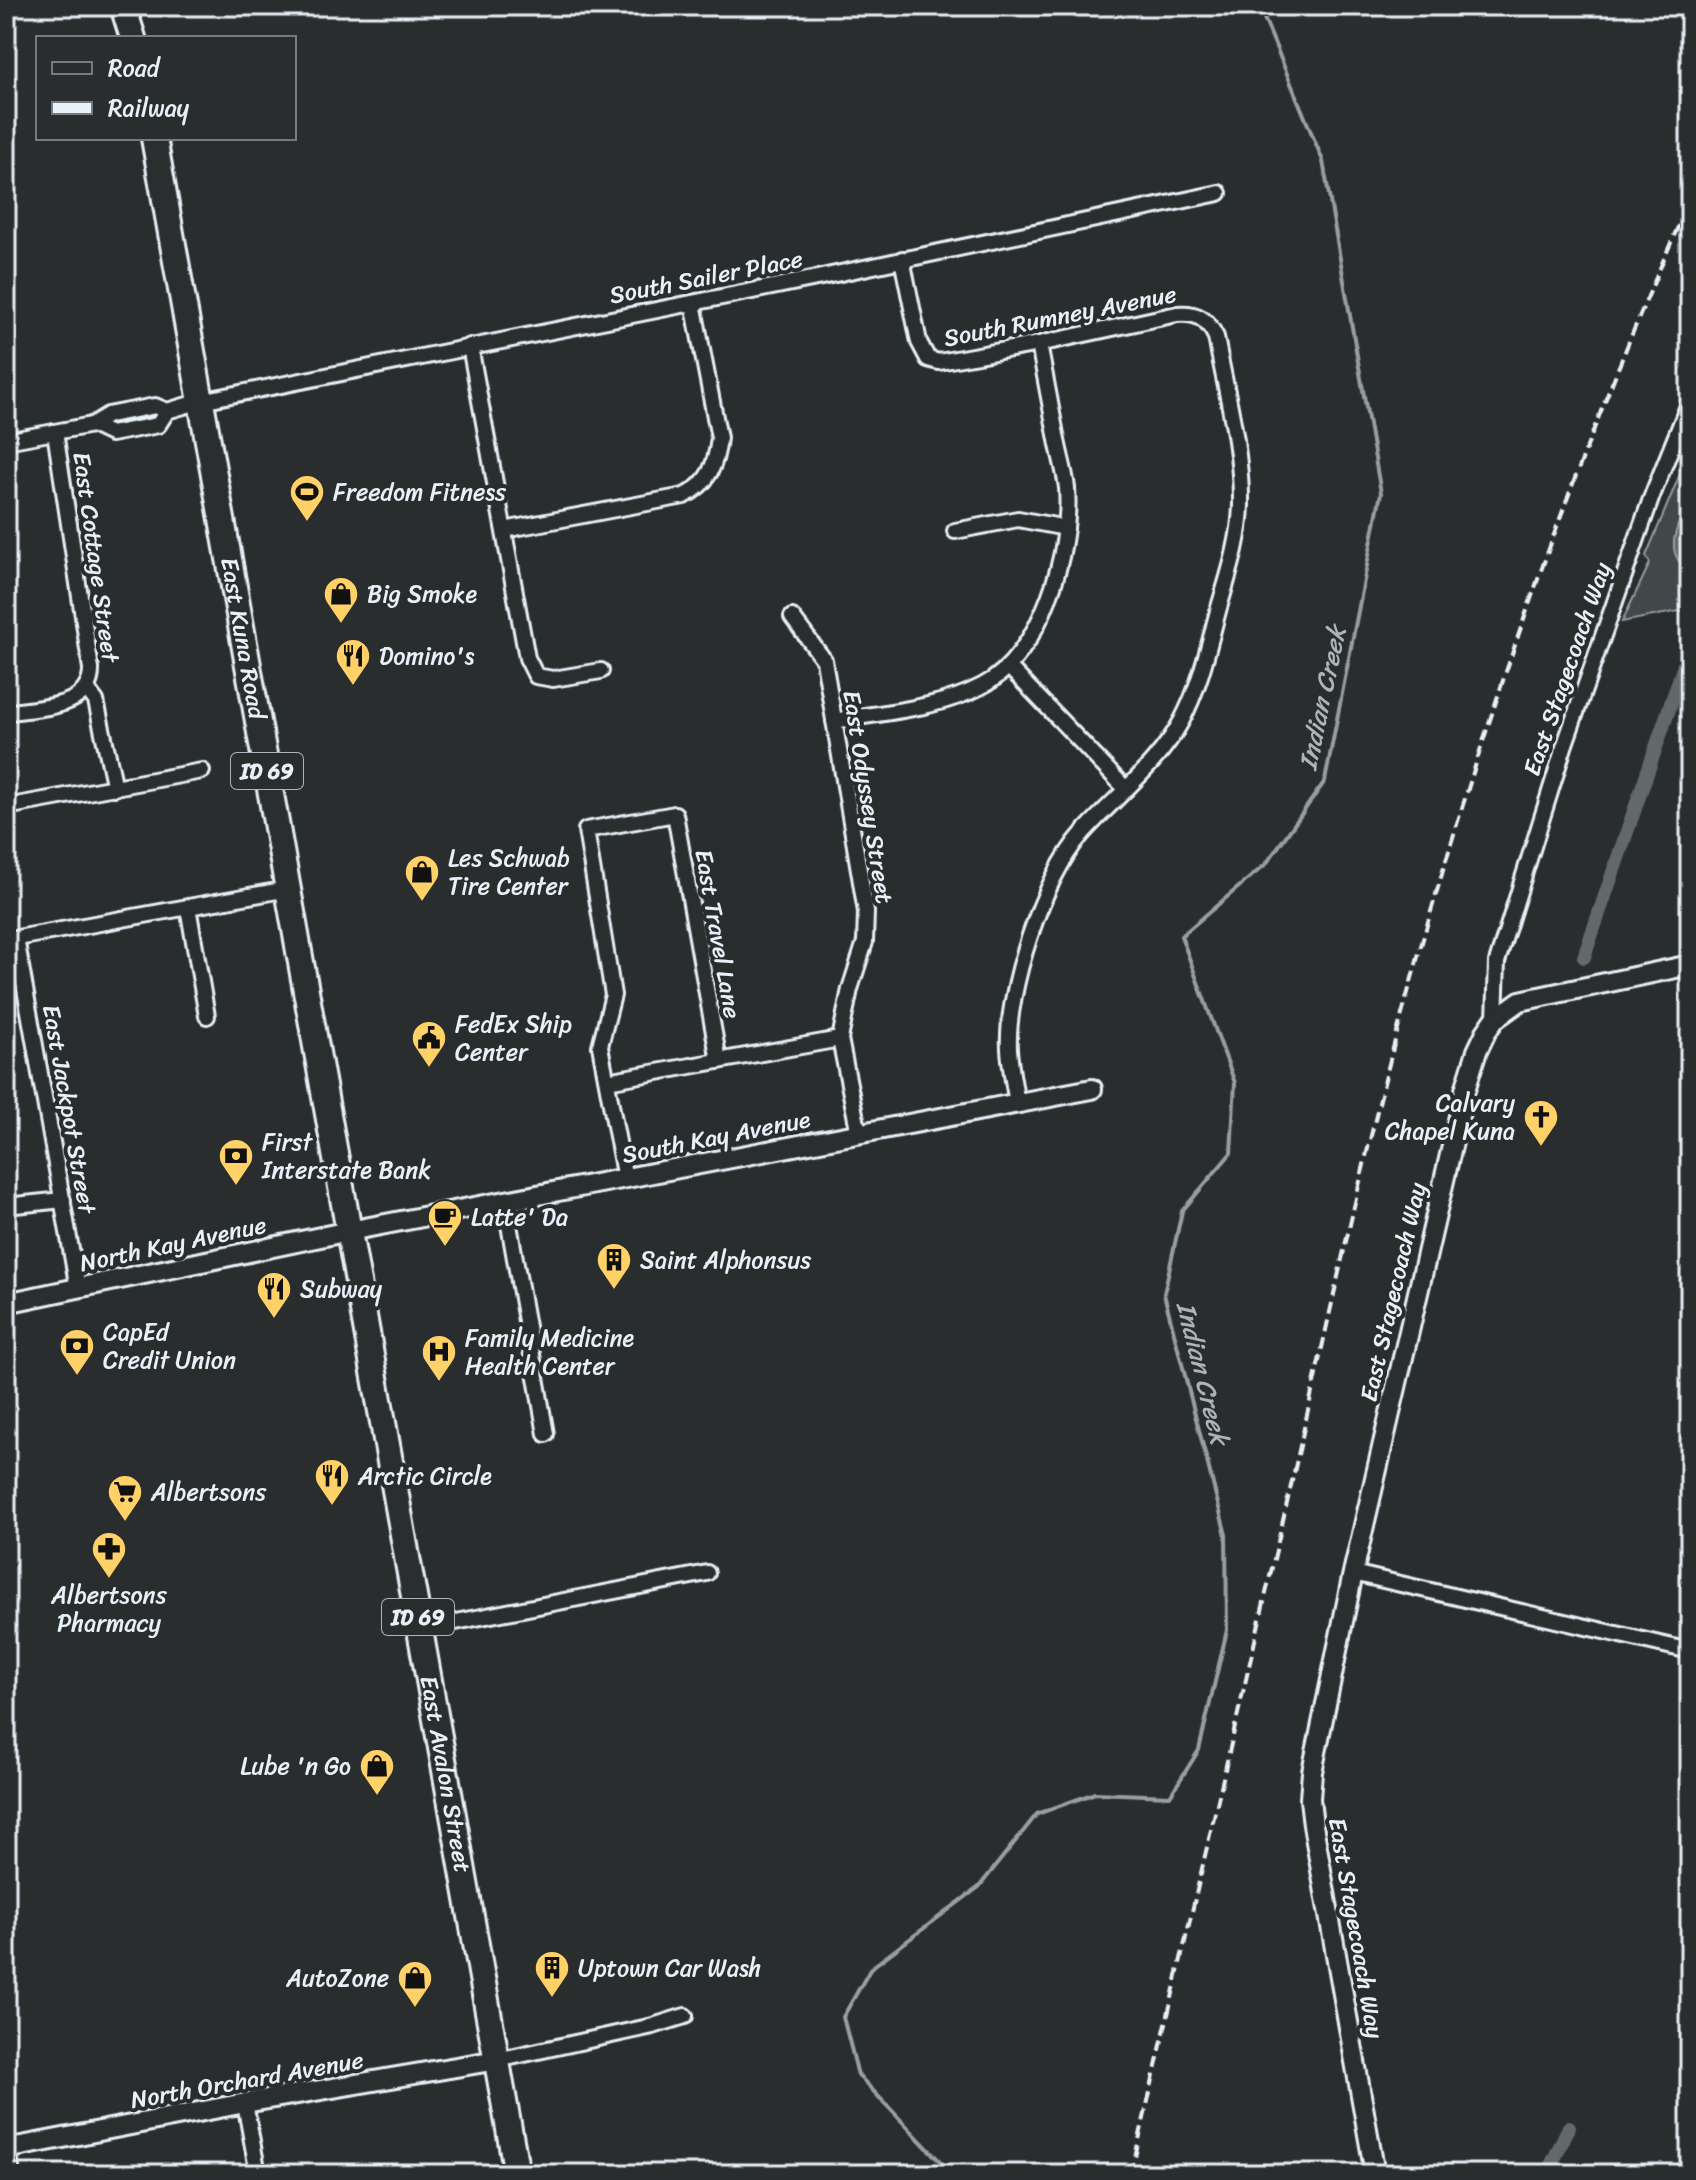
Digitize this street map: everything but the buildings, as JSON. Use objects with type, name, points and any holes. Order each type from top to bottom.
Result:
[{"type":"main road","points":[[123,6],[132,36]]},
{"type":"main road","name":"East Kuna Road","points":[[154,140],[349,1231]]},
{"type":"main road","name":"East Avalon Street","points":[[349,1231],[517,2174]]},
{"type":"street","name":"South Sailer Place","points":[[6,441],[92,425],[108,415],[155,406],[167,411],[201,401],[1119,216],[1219,193]]},
{"type":"street","name":"South Rumney Avenue","points":[[902,259],[919,342],[928,359],[939,362],[1177,314],[1199,316],[1209,324],[1216,337],[1238,462],[1241,505],[1237,545],[1200,677],[1181,721],[1162,750],[1126,789]]},
{"type":"street","points":[[504,530],[684,496],[699,489],[717,459],[719,438],[693,303]]},
{"type":"street","points":[[834,721],[956,698],[985,685],[1009,667],[1034,632],[1051,591],[1066,528],[1067,488],[1039,344]]},
{"type":"street","points":[[470,346],[527,658],[536,676],[553,679],[601,671]]},
{"type":"street","name":"East Stagecoach Way","points":[[1375,2174],[1310,1799],[1312,1772],[1353,1573],[1465,1090],[1477,1051],[1495,1019],[1497,962],[1564,747],[1652,496],[1690,401]]},
{"type":"street","name":"East Cottage Street","points":[[55,432],[91,669],[87,689]]},
{"type":"street","points":[[955,531],[1018,519],[1066,528]]},
{"type":"street","name":"East Odyssey Street","points":[[792,617],[824,660],[866,912],[865,942],[850,989],[840,1039],[859,1134]]},
{"type":"street","points":[[1009,667],[1126,789],[1079,837],[1047,892],[1029,936],[1013,1003],[1009,1048],[1017,1103]]},
{"type":"street","points":[[6,713],[72,701],[87,689],[96,701],[115,788]]},
{"type":"street","points":[[6,807],[202,771]]},
{"type":"street","name":"East Travel Lane","points":[[607,1081],[600,1046],[613,995],[586,830],[675,814],[719,1061]]},
{"type":"street","points":[[11,939],[288,889]]},
{"type":"street","points":[[188,907],[207,1016]]},
{"type":"street","name":"East Jackpot Street","points":[[11,939],[78,1289]]},
{"type":"street","points":[[1495,1019],[1520,1001],[1690,965]]},
{"type":"street","points":[[625,1179],[607,1081],[840,1039]]},
{"type":"street","name":"South Kay Avenue","points":[[349,1231],[1092,1089]]},
{"type":"street","points":[[6,1206],[63,1200]]},
{"type":"street","points":[[505,1202],[546,1434]]},
{"type":"street","name":"North Kay Avenue","points":[[6,1303],[349,1231]]},
{"type":"street","points":[[420,1629],[707,1573]]},
{"type":"street","points":[[1353,1573],[1690,1651]]},
{"type":"street","points":[[497,2060],[653,2026],[685,2016]]},
{"type":"street","name":"North Orchard Avenue","points":[[7,2149],[245,2103],[497,2060]]},
{"type":"street","points":[[245,2103],[258,2174]]},
{"type":"street","points":[[7,2149],[12,2174]]},
{"type":"shaded area","points":[[1690,450],[1690,609],[1622,622],[1650,563],[1646,556]]},
{"type":"shaded area","points":[[1690,497],[1690,571],[1681,564],[1674,546],[1677,527]]},
{"type":"waterway","name":"Indian Creek","points":[[952,2174],[858,2075],[843,2017],[871,1968],[979,1887],[1037,1814],[1095,1793],[1170,1796],[1199,1750],[1227,1630],[1226,1535],[1164,1294],[1182,1211],[1231,1153],[1235,1083],[1181,936],[1266,864],[1325,781],[1381,493],[1323,161],[1259,6]]},
{"type":"waterway","points":[[1584,957],[1690,648]]},
{"type":"waterway","points":[[1547,2174],[1569,2127]]},
{"type":"railway","points":[[1131,2174],[1363,1169],[1412,978],[1471,780],[1536,584],[1609,390],[1690,200]]},
{"type":"place","name":"Freedom Fitness","points":[[307,523]]},
{"type":"place","name":"Big Smoke","points":[[341,625]]},
{"type":"place","name":"Domino's","points":[[353,687]]},
{"type":"place","name":"Les Schwab Tire Center","points":[[422,903]]},
{"type":"place","name":"FedEx Ship Center","points":[[429,1069]]},
{"type":"place","name":"Calvary Chapel Kuna","points":[[1541,1148]]},
{"type":"place","name":"First Interstate Bank","points":[[236,1187]]},
{"type":"place","name":"Latte' Da","points":[[445,1248]]},
{"type":"place","name":"Saint Alphonsus","points":[[614,1291]]},
{"type":"place","name":"Subway","points":[[274,1320]]},
{"type":"place","name":"CapEd Credit Union","points":[[77,1377]]},
{"type":"place","name":"Family Medicine Health Center","points":[[439,1383]]},
{"type":"place","name":"Arctic Circle","points":[[332,1507]]},
{"type":"place","name":"Albertsons","points":[[125,1523]]},
{"type":"place","name":"Albertsons Pharmacy","points":[[109,1580]]},
{"type":"place","name":"Lube 'n Go","points":[[377,1797]]},
{"type":"place","name":"Uptown Car Wash","points":[[552,1999]]},
{"type":"place","name":"AutoZone","points":[[415,2009]]}]
